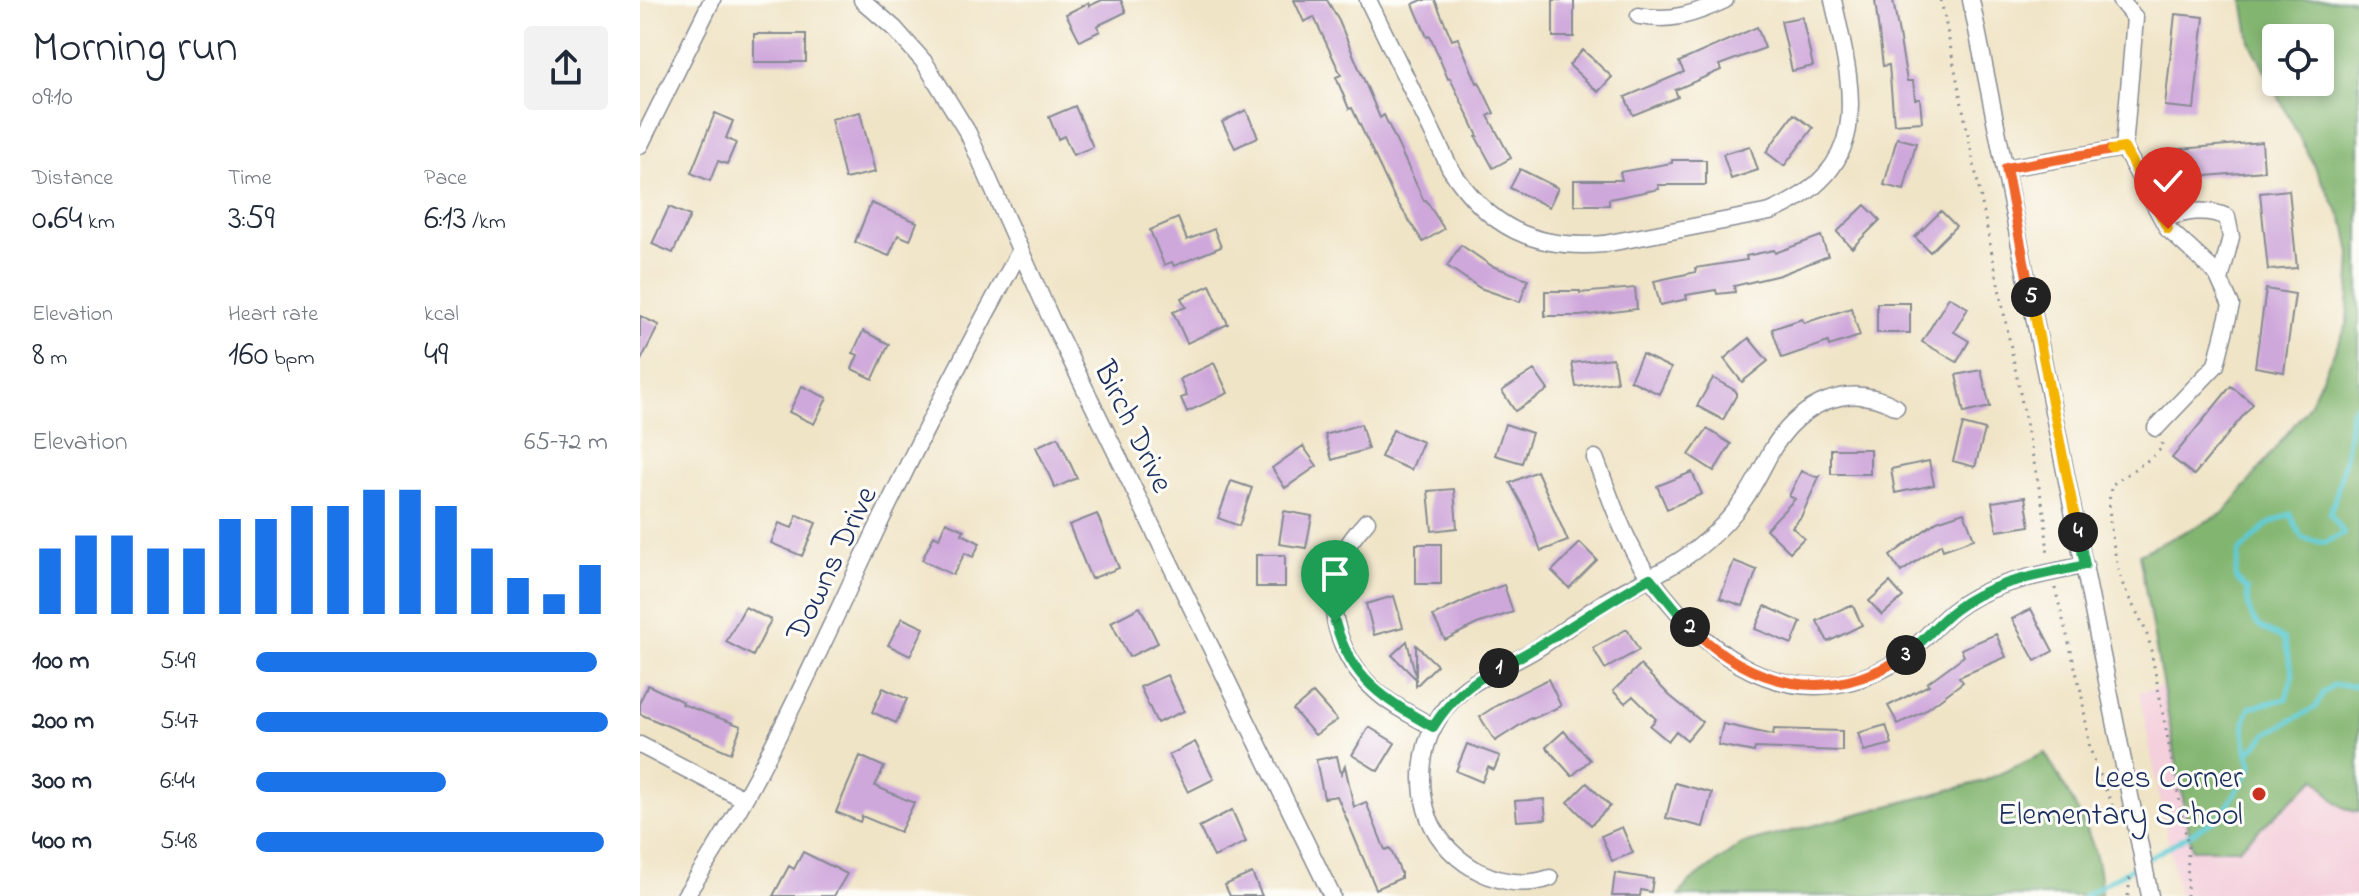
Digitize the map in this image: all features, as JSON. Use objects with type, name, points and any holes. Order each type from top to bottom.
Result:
[{"type":"street","points":[[640,145],[712,0]]},
{"type":"street","name":"Birch Drive","points":[[862,0],[895,29],[925,63],[968,133],[1020,251],[1332,896]]},
{"type":"street","points":[[1368,0],[1462,188],[1478,205],[1508,227],[1542,241],[1579,246],[1604,244],[1770,212],[1793,202],[1815,186],[1839,153],[1851,113],[1850,83],[1833,0]]},
{"type":"street","points":[[1639,16],[1675,18],[1725,0]]},
{"type":"street","points":[[1971,0],[2141,850],[2138,875],[2150,896]]},
{"type":"street","points":[[2120,0],[2135,18],[2124,148],[2168,229],[2217,274],[2231,305],[2216,365],[2156,428]]},
{"type":"street","points":[[2006,168],[2124,148]]},
{"type":"street","points":[[2163,219],[2185,212],[2212,210],[2227,217],[2231,237],[2220,280]]},
{"type":"street","name":"Downs Drive","points":[[685,896],[744,799],[814,663],[957,365],[1020,251]]},
{"type":"street","points":[[1550,878],[1531,890],[1503,892],[1482,884],[1468,874],[1444,849],[1431,824],[1422,787],[1426,744],[1433,727],[1452,701],[1479,678],[1536,649],[1604,602],[1686,557],[1724,524],[1741,504],[1786,430],[1812,408],[1851,394],[1881,399],[1896,407]]},
{"type":"street","points":[[1595,458],[1632,549],[1650,578],[1687,624],[1720,654],[1762,676],[1809,685],[1842,682],[1874,673],[1912,651],[1942,620],[1967,601],[1997,586],[2085,565]]},
{"type":"street","points":[[1367,521],[1353,536],[1337,569],[1333,604],[1340,640],[1355,668],[1377,692],[1433,727]]},
{"type":"street","points":[[640,745],[744,799]]},
{"type":"path","points":[[1941,0],[2045,517],[2051,573],[2081,691],[2090,749],[2118,819]]},
{"type":"path","points":[[2156,428],[2163,447],[2113,484],[2109,489],[2109,507],[2123,586],[2141,617],[2150,645],[2188,846],[2187,896]]},
{"type":"path","points":[[2128,896],[2138,875]]},
{"type":"shaded area","name":"Lees Corner Elementary School","points":[[2359,639],[2359,896],[2179,896],[2139,692]]},
{"type":"green space","points":[[2243,0],[2359,0],[2359,812],[2339,804],[2316,778],[2238,849],[2192,849],[2139,554],[2224,513],[2308,407],[2347,325],[2351,254],[2346,227],[2278,96],[2334,96],[2334,24],[2262,24],[2262,65],[2250,42]]},
{"type":"green space","points":[[2045,753],[2091,839],[2100,876],[2101,896],[1679,896],[1687,884],[1742,844],[1984,781]]},
{"type":"building","points":[[1102,0],[1121,0],[1126,12],[1097,26],[1100,31],[1080,41],[1066,14]]},
{"type":"building","points":[[1294,0],[1327,0],[1339,21],[1380,118],[1384,115],[1424,201],[1444,229],[1423,242],[1394,197],[1352,108],[1349,109],[1336,77],[1341,75],[1314,17],[1304,22]]},
{"type":"building","points":[[1435,0],[1452,40],[1458,38],[1494,113],[1488,116],[1511,158],[1493,168],[1413,4]]},
{"type":"building","points":[[1553,0],[1574,0],[1574,37],[1553,37]]},
{"type":"building","points":[[1875,0],[1893,0],[1907,81],[1913,81],[1915,99],[1920,99],[1922,122],[1894,124],[1889,65],[1883,66]]},
{"type":"building","points":[[2175,14],[2204,17],[2194,109],[2165,106]]},
{"type":"building","points":[[1802,17],[1813,66],[1792,71],[1781,21]]},
{"type":"building","points":[[1757,27],[1765,48],[1719,65],[1721,70],[1675,90],[1678,97],[1633,115],[1625,97],[1684,72],[1679,62]]},
{"type":"building","points":[[754,34],[806,34],[806,62],[754,62]]},
{"type":"building","points":[[1583,50],[1612,77],[1598,92],[1569,65]]},
{"type":"building","points":[[1075,106],[1093,147],[1073,155],[1064,136],[1058,139],[1049,117]]},
{"type":"building","points":[[1246,110],[1258,137],[1235,148],[1222,122]]},
{"type":"building","points":[[860,112],[875,172],[845,179],[831,119]]},
{"type":"building","points":[[715,113],[733,121],[726,138],[736,143],[727,164],[718,161],[710,181],[691,173]]},
{"type":"building","points":[[1794,114],[1813,128],[1784,166],[1766,152]]},
{"type":"building","points":[[1897,138],[1916,143],[1904,190],[1884,185]]},
{"type":"building","points":[[2262,142],[2264,171],[2171,179],[2169,150]]},
{"type":"building","points":[[1750,146],[1758,170],[1731,179],[1723,154]]},
{"type":"building","points":[[1672,160],[1706,160],[1706,185],[1658,185],[1659,189],[1609,199],[1609,205],[1574,205],[1574,180],[1622,180],[1620,172],[1672,163]]},
{"type":"building","points":[[1520,169],[1558,188],[1549,207],[1510,188]]},
{"type":"building","points":[[2289,190],[2297,268],[2268,270],[2260,193]]},
{"type":"building","points":[[871,203],[917,222],[910,240],[898,235],[889,256],[855,242]]},
{"type":"building","points":[[1865,205],[1880,220],[1852,248],[1837,232]]},
{"type":"building","points":[[669,207],[690,216],[673,253],[652,244]]},
{"type":"building","points":[[1941,211],[1956,226],[1930,252],[1915,237]]},
{"type":"building","points":[[1178,218],[1187,240],[1214,229],[1221,247],[1174,266],[1172,262],[1164,265],[1150,230]]},
{"type":"building","points":[[1821,236],[1828,256],[1780,275],[1734,286],[1735,292],[1717,294],[1716,290],[1686,295],[1687,299],[1660,305],[1654,281],[1696,272],[1695,268],[1747,260],[1746,256],[1774,250],[1775,253]]},
{"type":"building","points":[[1461,245],[1492,266],[1528,279],[1520,302],[1480,288],[1447,266]]},
{"type":"building","points":[[1210,285],[1228,324],[1187,343],[1173,312],[1186,307],[1181,298]]},
{"type":"building","points":[[1635,288],[1637,309],[1580,316],[1545,316],[1545,291],[1580,293]]},
{"type":"building","points":[[2266,289],[2295,294],[2284,372],[2255,367]]},
{"type":"building","points":[[1949,297],[1968,308],[1954,332],[1969,341],[1957,362],[1922,342]]},
{"type":"building","points":[[1877,303],[1910,303],[1910,333],[1877,333]]},
{"type":"building","points":[[1851,308],[1860,336],[1829,346],[1828,342],[1782,358],[1772,329],[1802,319],[1804,323]]},
{"type":"building","points":[[640,316],[659,325],[640,362]]},
{"type":"building","points":[[863,331],[889,344],[873,379],[852,369],[858,355],[853,353]]},
{"type":"building","points":[[1749,338],[1768,361],[1742,382],[1724,359]]},
{"type":"building","points":[[1642,354],[1671,368],[1659,394],[1630,380]]},
{"type":"building","points":[[1613,358],[1617,382],[1576,387],[1572,363]]},
{"type":"building","points":[[1214,363],[1228,393],[1187,412],[1181,398],[1187,396],[1180,379]]},
{"type":"building","points":[[1534,370],[1548,390],[1515,411],[1502,391]]},
{"type":"building","points":[[1981,370],[1990,407],[1964,413],[1956,375]]},
{"type":"building","points":[[1713,378],[1736,391],[1723,420],[1697,406]]},
{"type":"building","points":[[802,386],[827,398],[814,424],[789,412]]},
{"type":"building","points":[[2231,386],[2253,404],[2194,475],[2172,458]]},
{"type":"building","points":[[1361,424],[1368,449],[1332,460],[1325,435]]},
{"type":"building","points":[[1505,424],[1532,433],[1522,463],[1495,455]]},
{"type":"building","points":[[1963,424],[1985,430],[1975,467],[1953,461]]},
{"type":"building","points":[[1707,429],[1731,444],[1714,471],[1689,455]]},
{"type":"building","points":[[1393,430],[1423,442],[1411,470],[1381,457]]},
{"type":"building","points":[[1058,437],[1077,478],[1055,488],[1036,447]]},
{"type":"building","points":[[1303,446],[1317,466],[1285,488],[1272,468]]},
{"type":"building","points":[[1831,449],[1870,449],[1870,474],[1831,474]]},
{"type":"building","points":[[1929,461],[1934,485],[1895,493],[1891,469]]},
{"type":"building","points":[[1537,471],[1568,541],[1541,551],[1526,512],[1510,483]]},
{"type":"building","points":[[1801,471],[1816,477],[1820,475],[1801,517],[1792,527],[1804,538],[1790,552],[1766,529],[1795,499],[1789,496]]},
{"type":"building","points":[[1692,472],[1702,494],[1667,509],[1657,486]]},
{"type":"building","points":[[1231,481],[1252,488],[1239,526],[1218,518]]},
{"type":"building","points":[[1454,489],[1457,528],[1432,531],[1428,491]]},
{"type":"building","points":[[2025,497],[2030,526],[1997,531],[1992,502]]},
{"type":"building","points":[[1284,511],[1312,516],[1306,548],[1279,544]]},
{"type":"building","points":[[1964,512],[1974,539],[1943,550],[1941,544],[1901,572],[1890,556],[1937,521]]},
{"type":"building","points":[[1097,514],[1119,568],[1091,579],[1069,525]]},
{"type":"building","points":[[797,515],[816,523],[802,556],[771,543],[779,523],[792,528]]},
{"type":"building","points":[[946,522],[964,530],[962,534],[980,543],[973,557],[965,553],[953,575],[922,560],[934,535],[939,538]]},
{"type":"building","points":[[1580,543],[1597,560],[1569,588],[1552,571]]},
{"type":"building","points":[[1416,544],[1441,544],[1441,584],[1416,584]]},
{"type":"building","points":[[1256,555],[1285,555],[1285,587],[1256,587]]},
{"type":"building","points":[[1734,561],[1757,570],[1743,606],[1720,598]]},
{"type":"building","points":[[1890,582],[1903,597],[1882,615],[1869,601]]},
{"type":"building","points":[[1504,585],[1513,612],[1477,624],[1445,640],[1433,616]]},
{"type":"building","points":[[1394,596],[1403,627],[1374,635],[1366,604]]},
{"type":"building","points":[[1765,606],[1801,622],[1792,644],[1755,629]]},
{"type":"building","points":[[1853,606],[1862,625],[1828,642],[1817,621]]},
{"type":"building","points":[[745,607],[771,620],[753,656],[726,642]]},
{"type":"building","points":[[1140,607],[1158,643],[1129,657],[1111,622]]},
{"type":"building","points":[[2031,609],[2053,651],[2035,661],[2012,619]]},
{"type":"building","points":[[902,618],[924,628],[910,656],[888,645]]},
{"type":"building","points":[[1627,629],[1639,650],[1605,669],[1593,648]]},
{"type":"building","points":[[1996,634],[2006,657],[1959,677],[1963,682],[1923,712],[1898,724],[1888,706],[1929,685],[1927,683],[1964,656],[1961,649]]},
{"type":"building","points":[[1407,641],[1416,677],[1416,645],[1437,665],[1416,686],[1416,679],[1392,655]]},
{"type":"building","points":[[1640,665],[1670,696],[1702,722],[1687,740],[1676,731],[1668,741],[1650,726],[1656,719],[1633,696],[1625,703],[1613,691]]},
{"type":"building","points":[[1167,675],[1184,711],[1157,723],[1140,687]]},
{"type":"building","points":[[1548,679],[1561,706],[1531,718],[1495,741],[1480,717]]},
{"type":"building","points":[[648,685],[682,704],[741,726],[731,753],[640,714],[640,701]]},
{"type":"building","points":[[883,688],[907,699],[896,723],[872,712]]},
{"type":"building","points":[[1313,693],[1337,720],[1315,735],[1293,710]]},
{"type":"building","points":[[1723,724],[1773,735],[1774,729],[1842,731],[1842,751],[1755,748],[1754,752],[1718,745]]},
{"type":"building","points":[[1886,725],[1892,744],[1864,751],[1858,733]]},
{"type":"building","points":[[1369,727],[1395,743],[1378,771],[1352,755]]},
{"type":"building","points":[[1564,731],[1590,760],[1572,776],[1546,747]]},
{"type":"building","points":[[1195,742],[1214,779],[1188,792],[1169,755]]},
{"type":"building","points":[[1467,744],[1500,756],[1494,770],[1488,767],[1482,782],[1456,771]]},
{"type":"building","points":[[860,756],[884,767],[875,786],[914,803],[900,832],[862,816],[860,822],[836,812]]},
{"type":"building","points":[[1337,756],[1341,774],[1345,766],[1354,807],[1366,802],[1385,850],[1390,848],[1401,873],[1401,878],[1376,889],[1337,796],[1324,798],[1316,760]]},
{"type":"building","points":[[1587,783],[1610,806],[1591,825],[1568,802]]},
{"type":"building","points":[[1675,783],[1712,793],[1703,827],[1666,818]]},
{"type":"building","points":[[1544,799],[1546,819],[1517,821],[1515,801]]},
{"type":"building","points":[[1232,810],[1246,842],[1214,857],[1199,827]]},
{"type":"building","points":[[1622,827],[1633,853],[1612,861],[1601,836]]},
{"type":"building","points":[[803,852],[847,874],[834,896],[773,896],[789,866],[794,869]]},
{"type":"building","points":[[1252,873],[1262,896],[1230,896],[1225,885]]},
{"type":"building","points":[[1615,873],[1653,879],[1651,892],[1641,890],[1640,896],[1612,896]]},
{"type":"waterway","points":[[2084,896],[2221,816],[2252,767],[2245,737],[2245,722],[2250,707],[2286,699],[2293,674],[2284,639],[2260,626],[2252,617],[2247,590],[2235,577],[2239,552],[2267,525],[2290,514],[2302,538],[2325,543],[2344,533],[2330,514],[2344,463],[2351,411],[2359,403]]},
{"type":"waterway","points":[[2248,753],[2268,733],[2316,707],[2323,693],[2333,685],[2359,686]]},
{"type":"place","name":"Lees Corner Elementary School","points":[[2259,794]]},
{"type":"route","points":[[1335,622],[1347,656],[1364,679],[1392,704],[1433,727],[1444,710],[1479,678],[1536,649],[1604,602],[1650,578],[1687,624],[1708,644],[1747,670],[1776,680],[1809,685],[1842,682],[1874,673],[1905,656],[1954,610],[1982,593],[2013,581],[2085,565],[2006,168],[2124,148],[2168,229]]}]
